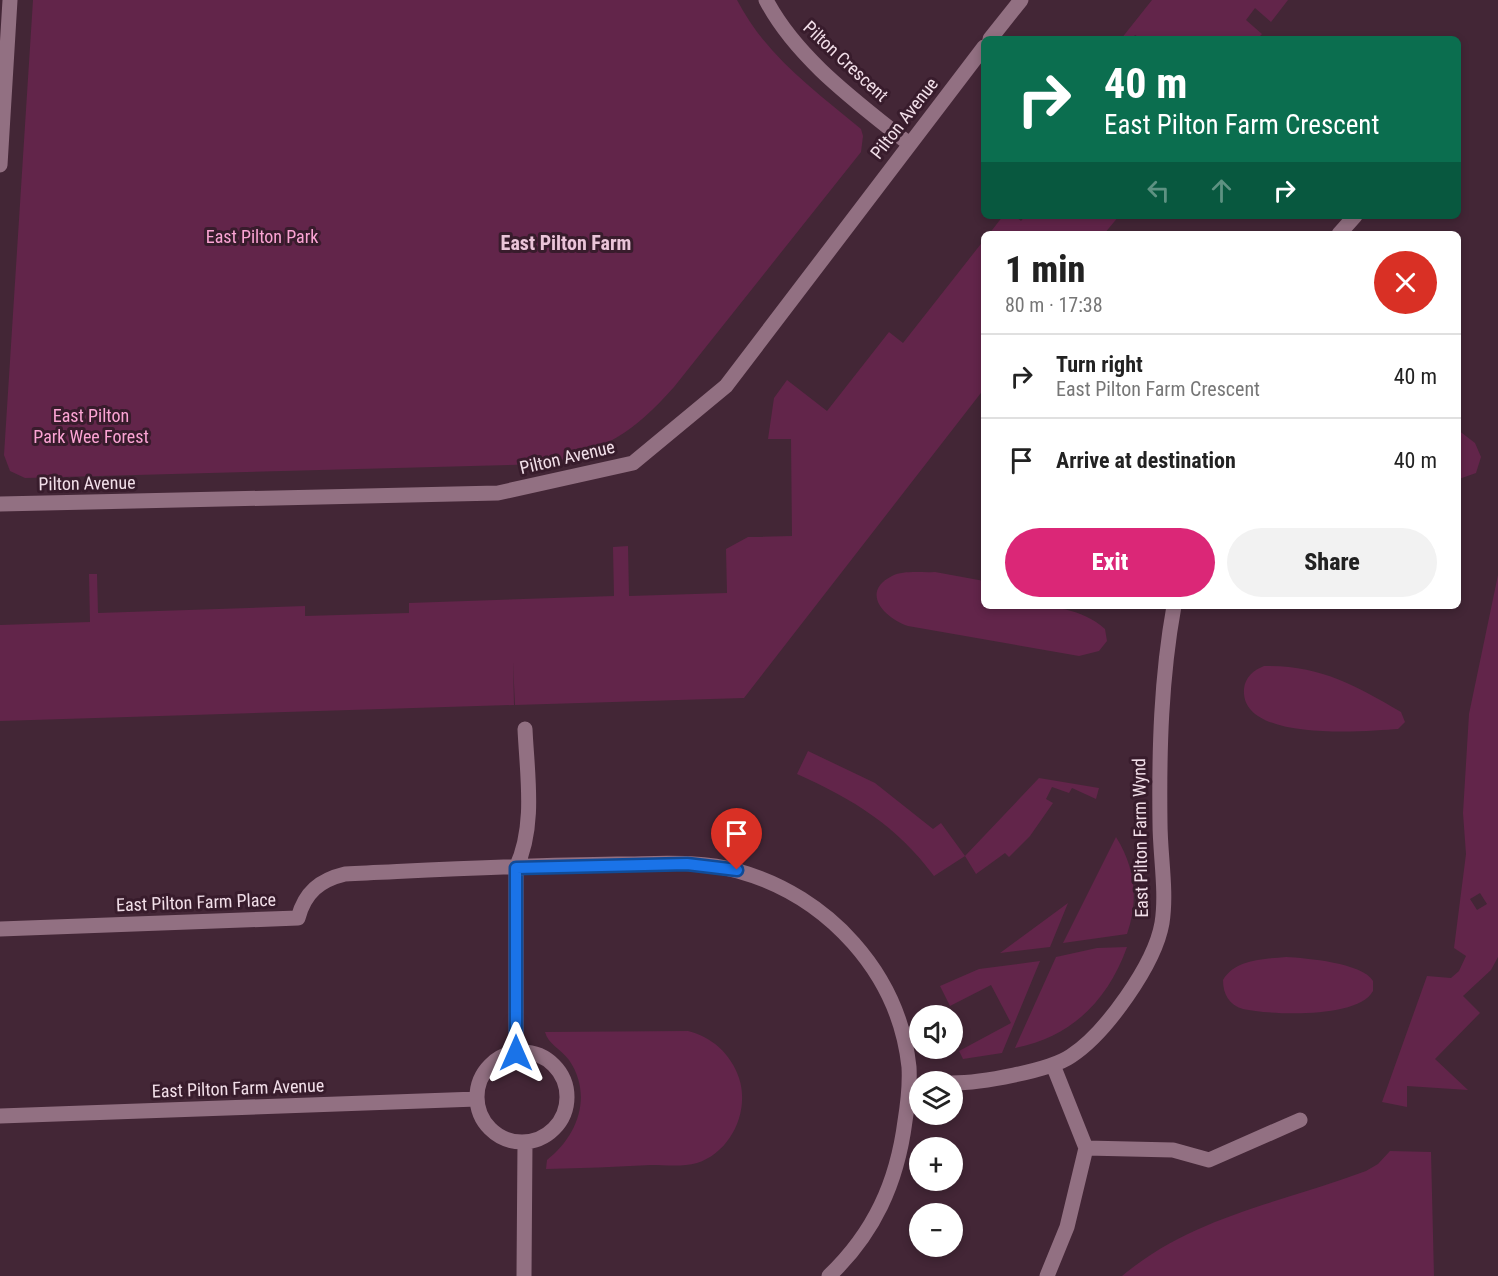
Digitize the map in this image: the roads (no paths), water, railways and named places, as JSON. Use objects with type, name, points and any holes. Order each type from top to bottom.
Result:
[{"type":"street","points":[[0,165],[10,0]]},
{"type":"street","name":"Pilton Crescent","points":[[766,0],[790,38],[808,57],[908,143]]},
{"type":"street","points":[[992,36],[1021,0]]},
{"type":"street","name":"Pilton Avenue","points":[[0,504],[498,493],[633,463],[726,386],[908,143],[981,51]]},
{"type":"street","points":[[1342,231],[1352,219]]},
{"type":"street","name":"East Pilton Farm Wynd","points":[[963,1081],[1053,1065],[1072,1056],[1108,1019],[1131,989],[1158,937],[1163,903],[1158,752],[1164,680],[1174,609]]},
{"type":"street","points":[[516,1053],[516,868],[521,857],[529,817],[525,729]]},
{"type":"street","points":[[516,868],[705,865],[737,870],[789,890],[819,910],[841,929],[878,975],[895,1013],[912,1071]]},
{"type":"street","name":"East Pilton Farm Place","points":[[0,929],[298,918],[309,894],[319,882],[345,874],[516,868]]},
{"type":"street","points":[[516,1053],[530,1053],[544,1058],[563,1079],[567,1092],[566,1107],[556,1126],[539,1139],[525,1142],[511,1141],[498,1135],[480,1113],[477,1099],[483,1074],[492,1063],[516,1053]]},
{"type":"street","points":[[1047,1276],[1067,1227],[1086,1148],[1053,1065]]},
{"type":"street","name":"East Pilton Farm Avenue","points":[[0,1116],[477,1099]]},
{"type":"street","points":[[829,1276],[864,1237],[885,1201],[901,1150],[909,1112]]},
{"type":"street","points":[[1086,1148],[1173,1150],[1209,1160],[1300,1120]]},
{"type":"street","points":[[524,1276],[525,1142]]},
{"type":"district","name":"East Pilton Farm","points":[[566,243]]},
{"type":"park label","name":"East Pilton Park","points":[[262,236]]},
{"type":"park label","name":"East Pilton Park Wee Forest","points":[[91,425]]}]
